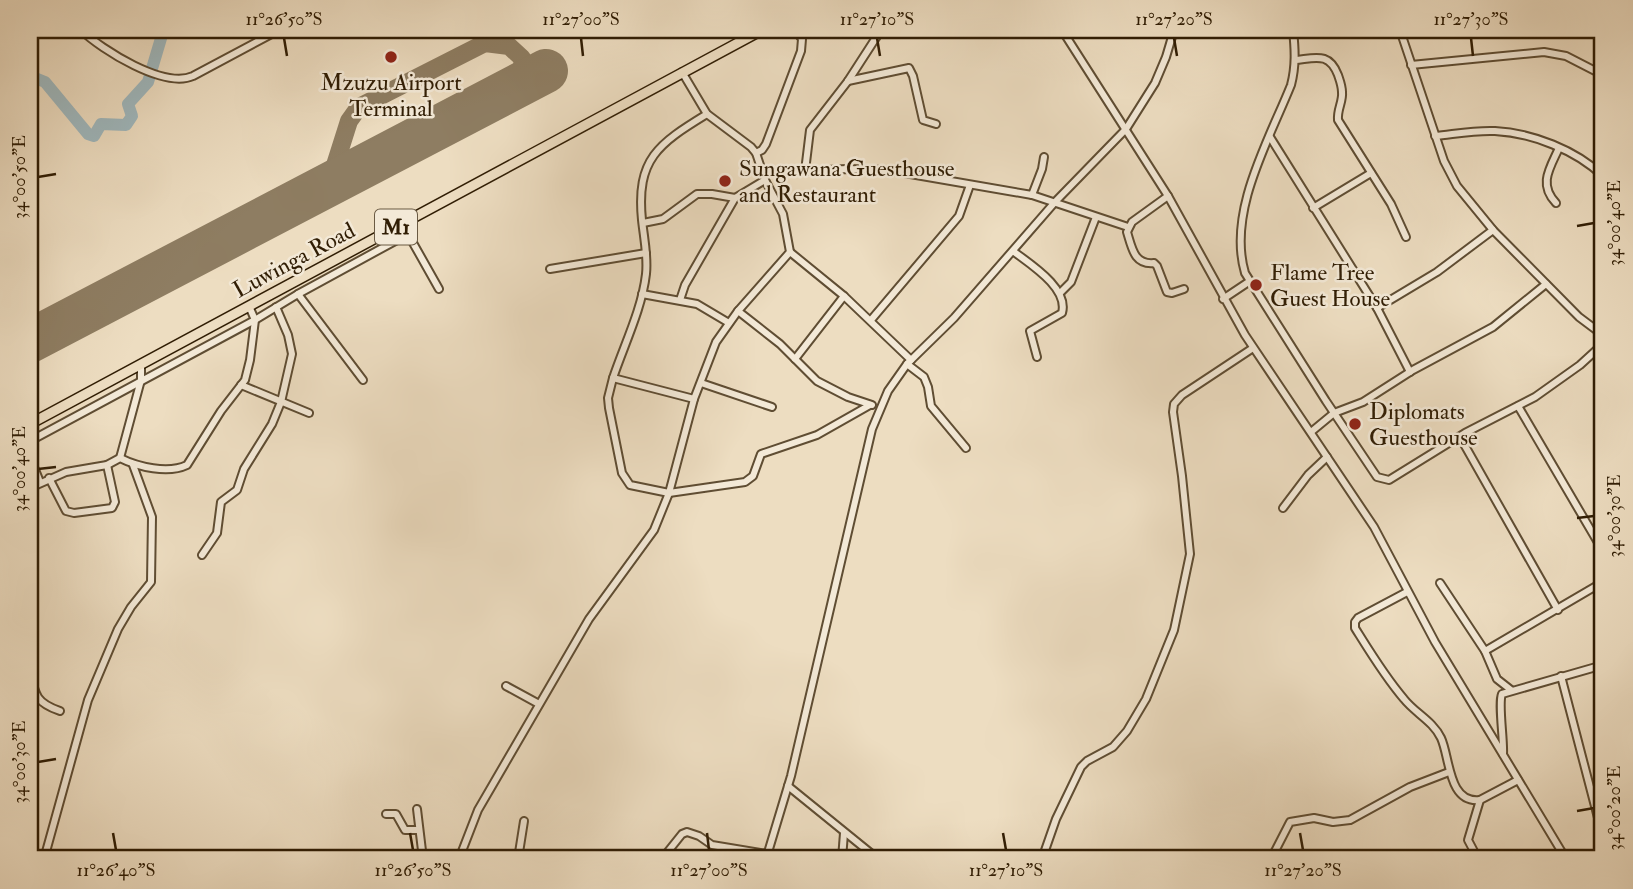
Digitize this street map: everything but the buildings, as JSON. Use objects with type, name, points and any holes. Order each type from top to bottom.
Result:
[{"type":"highway","name":"Luwinga Road","points":[[30,424],[762,30]]},
{"type":"street","points":[[81,30],[106,50],[151,72],[173,79],[188,78],[279,30]]},
{"type":"street","points":[[756,153],[766,144],[799,58],[803,42],[795,30]]},
{"type":"street","points":[[805,171],[810,130],[848,81],[881,30]]},
{"type":"street","points":[[1062,30],[1168,196],[1223,299],[1253,348],[1374,527],[1434,642],[1566,859]]},
{"type":"street","points":[[662,859],[682,834],[687,832],[712,845],[766,856],[788,786],[872,429],[881,405],[909,362],[954,318],[1055,202],[1126,129],[1155,83],[1174,30]]},
{"type":"street","points":[[1293,30],[1296,60],[1291,85],[1255,171],[1241,233],[1242,262],[1250,281],[1372,471],[1383,480],[1389,480],[1555,384],[1603,344]]},
{"type":"street","points":[[1400,30],[1444,161],[1457,186],[1493,230],[1579,317],[1603,335]]},
{"type":"street","points":[[1411,65],[1556,53],[1566,55],[1603,75]]},
{"type":"street","points":[[1296,60],[1323,58],[1329,60],[1336,70],[1342,92],[1337,109],[1338,120],[1391,204],[1406,237]]},
{"type":"street","points":[[848,81],[909,68],[923,120],[936,124]]},
{"type":"street","points":[[682,72],[707,114],[756,153],[764,177],[783,214],[790,252],[871,320],[924,377],[931,407],[966,447]]},
{"type":"street","points":[[707,114],[673,135],[658,149],[641,183],[646,253],[642,294],[608,398],[622,473],[630,485],[669,493],[745,482],[753,476],[761,454],[817,435],[870,405]]},
{"type":"street","points":[[1435,136],[1494,131],[1515,134],[1559,148],[1591,165],[1603,176]]},
{"type":"street","points":[[1270,137],[1377,308],[1410,372]]},
{"type":"street","points":[[1556,203],[1547,191],[1545,178],[1559,148]]},
{"type":"street","points":[[1032,195],[1044,157]]},
{"type":"street","points":[[680,300],[685,285],[735,198],[764,177],[805,171],[880,169],[1032,195],[1128,227]]},
{"type":"street","points":[[1313,208],[1371,173]]},
{"type":"street","points":[[871,320],[959,216],[970,185]]},
{"type":"street","points":[[643,223],[663,219],[696,194],[735,198]]},
{"type":"street","points":[[1168,196],[1128,227],[1127,232],[1138,259],[1144,264],[1154,263],[1157,266],[1167,292],[1184,289]]},
{"type":"street","points":[[1060,293],[1071,282],[1096,217]]},
{"type":"street","points":[[404,223],[439,289]]},
{"type":"street","points":[[1377,308],[1437,272],[1493,230]]},
{"type":"street","points":[[30,441],[408,234]]},
{"type":"street","points":[[1013,251],[1060,293],[1063,306],[1062,313],[1030,331],[1037,357]]},
{"type":"street","points":[[459,859],[478,810],[589,619],[654,530],[669,493],[694,399],[716,342],[738,311],[790,252]]},
{"type":"street","points":[[550,269],[646,253]]},
{"type":"street","points":[[1223,299],[1250,281]]},
{"type":"street","points":[[1311,432],[1334,413],[1363,402],[1410,372],[1493,327],[1546,284]]},
{"type":"street","points":[[298,294],[363,380]]},
{"type":"street","points":[[642,294],[697,304],[713,311],[729,323]]},
{"type":"street","points":[[795,359],[844,296]]},
{"type":"street","points":[[120,458],[133,465],[169,469],[187,465],[221,411],[242,385],[250,360],[255,320],[249,306]]},
{"type":"street","points":[[202,555],[217,533],[221,502],[237,491],[244,470],[272,424],[281,402],[292,354],[285,325],[276,307]]},
{"type":"street","points":[[738,311],[817,381],[870,405],[881,405]]},
{"type":"street","points":[[1042,859],[1056,819],[1081,767],[1113,747],[1127,731],[1146,699],[1171,639],[1190,554],[1173,416],[1174,404],[1182,395],[1253,348]]},
{"type":"street","points":[[30,488],[49,478],[79,469],[107,465],[120,458],[141,380],[141,364]]},
{"type":"street","points":[[613,378],[694,399]]},
{"type":"street","points":[[701,383],[772,407]]},
{"type":"street","points":[[242,385],[309,413]]},
{"type":"street","points":[[91,407],[94,389]]},
{"type":"street","points":[[1518,406],[1603,551]]},
{"type":"street","points":[[51,413],[54,428]]},
{"type":"street","points":[[39,419],[42,434]]},
{"type":"street","points":[[1460,437],[1558,610]]},
{"type":"street","points":[[30,457],[40,482]]},
{"type":"street","points":[[1283,508],[1308,475],[1327,457]]},
{"type":"street","points":[[49,478],[66,511],[74,513],[112,508],[115,502],[107,465]]},
{"type":"street","points":[[44,859],[88,700],[118,629],[151,582],[152,514],[133,465]]},
{"type":"street","points":[[1485,651],[1603,582]]},
{"type":"street","points":[[1440,583],[1485,651],[1499,681],[1511,690]]},
{"type":"street","points":[[1407,592],[1358,618],[1355,628],[1404,700],[1436,729],[1444,746],[1450,772],[1461,794],[1470,800],[1480,800],[1518,780]]},
{"type":"street","points":[[1503,754],[1502,694],[1603,665]]},
{"type":"street","points":[[30,671],[40,702],[60,711]]},
{"type":"street","points":[[1561,676],[1603,837]]},
{"type":"street","points":[[506,686],[539,704]]},
{"type":"street","points":[[1271,859],[1290,822],[1304,819],[1340,822],[1350,820],[1410,787],[1450,772]]},
{"type":"street","points":[[788,786],[878,859]]},
{"type":"street","points":[[1478,859],[1468,840],[1480,800]]},
{"type":"street","points":[[416,809],[424,859]]},
{"type":"street","points":[[386,814],[396,814],[405,830],[419,830]]},
{"type":"street","points":[[518,859],[524,821]]},
{"type":"street","points":[[842,859],[844,833]]},
{"type":"waterway","points":[[30,76],[45,82],[88,134],[94,136],[101,124],[126,125],[132,116],[128,104],[148,82],[162,35],[167,30]]},
{"type":"taxiway","points":[[329,184],[349,121],[359,107],[485,43],[509,46],[522,58],[523,72],[516,87]]},
{"type":"taxiway","points":[[339,157],[349,164],[365,166]]},
{"type":"runway","points":[[30,341],[546,71]]},
{"type":"place","name":"Mzuzu Airport Terminal","points":[[391,57]]},
{"type":"place","name":"Sungawana Guesthouse and Restaurant","points":[[725,181]]},
{"type":"place","name":"Flame Tree Guest House","points":[[1256,285]]},
{"type":"place","name":"Diplomats Guesthouse","points":[[1355,424]]}]
